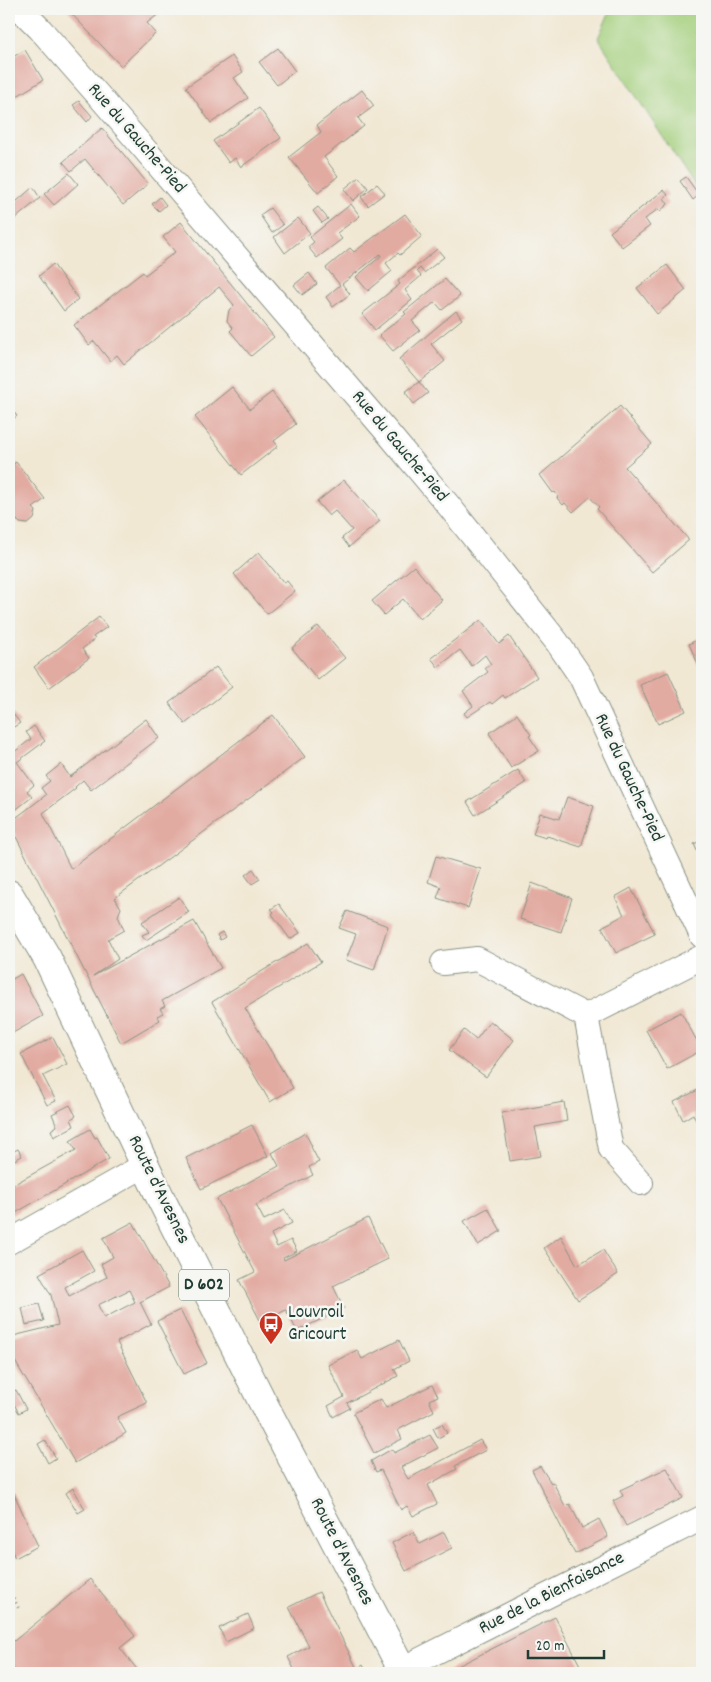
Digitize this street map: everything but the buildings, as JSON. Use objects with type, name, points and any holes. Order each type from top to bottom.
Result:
[{"type":"main road","name":"Route d'Avesnes","points":[[9,894],[47,958],[145,1165],[260,1397],[403,1671]]},
{"type":"street","name":"Rue du Gauche-Pied","points":[[20,9],[99,96],[387,432],[557,642],[581,677],[702,936]]},
{"type":"street","points":[[586,1016],[702,957]]},
{"type":"street","points":[[443,963],[477,959],[586,1016]]},
{"type":"street","points":[[586,1016],[611,1149],[641,1184]]},
{"type":"street","points":[[9,1242],[145,1165]]},
{"type":"street","name":"Rue de la Bienfaisance","points":[[403,1671],[702,1518]]},
{"type":"path","points":[[9,1589],[20,1611]]},
{"type":"green space","points":[[611,9],[702,9],[702,197],[598,38]]},
{"type":"place","name":"Louvroil Gricourt","points":[[271,1345]]}]
